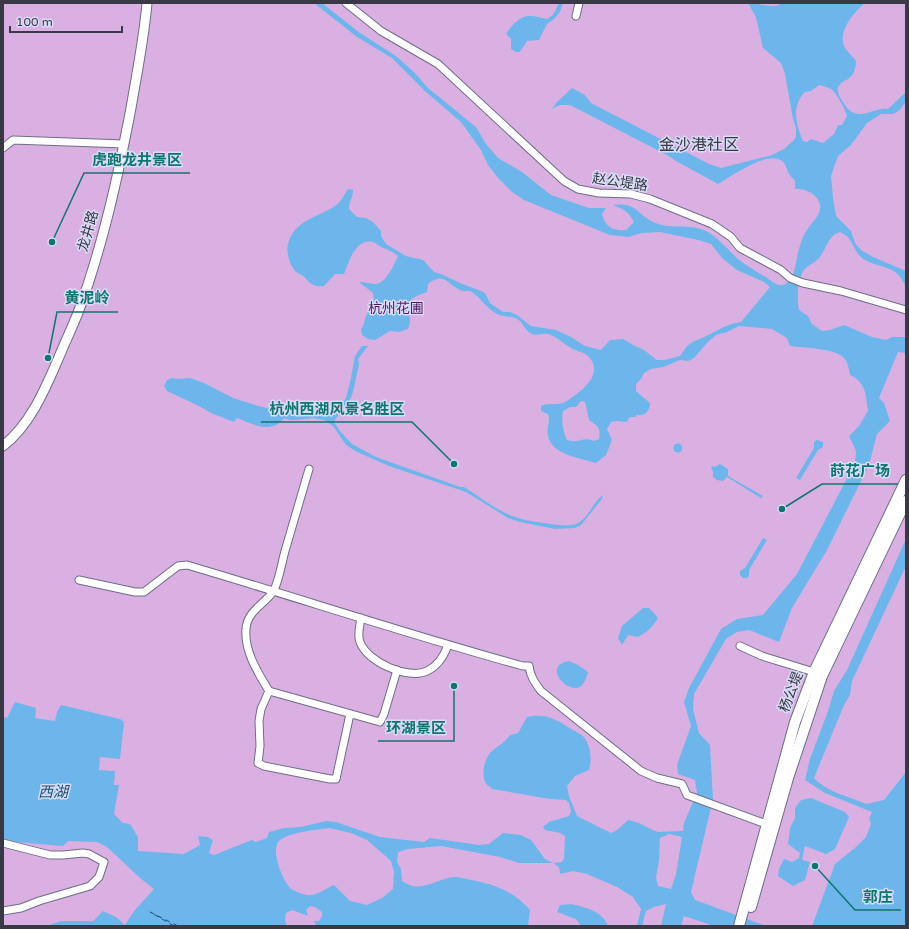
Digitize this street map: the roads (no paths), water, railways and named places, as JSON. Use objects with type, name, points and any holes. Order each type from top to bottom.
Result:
[{"type":"main road","name":"杨公堤","points":[[746,926],[747,911],[766,824],[795,722],[814,672],[906,480]]},
{"type":"main road","name":"杨公堤","points":[[739,926],[747,911],[788,778],[822,676],[906,501]]},
{"type":"street","name":"龙井路","points":[[3,446],[10,441],[24,424],[34,408],[48,382],[79,310],[108,217],[124,144],[147,3]]},
{"type":"street","name":"赵公堤路","points":[[346,3],[381,31],[438,64],[564,181],[578,189],[598,194],[631,194],[650,199],[712,224],[731,237],[740,248],[781,270],[790,278],[803,283],[841,291],[906,310]]},
{"type":"street","points":[[576,16],[579,3]]},
{"type":"street","points":[[3,148],[13,140],[124,144]]},
{"type":"street","points":[[309,469],[274,590],[253,613],[246,627],[246,638],[252,661],[269,691],[380,722],[384,714],[397,670]]},
{"type":"street","points":[[78,580],[136,592],[144,592],[178,566],[187,565],[274,590],[448,645],[523,666],[529,666],[530,673],[535,684],[641,771],[657,778],[682,784],[687,795],[766,824]]},
{"type":"street","points":[[361,618],[359,634],[360,642],[365,650],[388,668],[403,672],[426,672],[441,660],[448,645]]},
{"type":"street","points":[[740,646],[762,656],[814,672]]},
{"type":"street","points":[[269,691],[261,709],[259,721],[260,746],[258,763],[264,766],[336,779],[350,714]]},
{"type":"street","points":[[3,843],[50,855],[89,854],[104,862],[99,877],[90,886],[39,901],[21,908],[3,910]]},
{"type":"water","points":[[314,3],[322,3],[360,33],[396,56],[415,73],[428,88],[476,127],[486,144],[498,158],[522,172],[551,195],[589,208],[606,208],[602,214],[605,222],[613,229],[617,230],[626,230],[634,222],[625,211],[613,205],[621,204],[635,209],[647,219],[659,224],[666,226],[693,227],[706,231],[741,262],[779,285],[789,282],[792,277],[803,237],[818,215],[820,206],[817,198],[810,192],[795,189],[795,181],[789,174],[782,161],[768,159],[759,161],[740,170],[718,184],[667,155],[570,105],[560,105],[552,109],[557,102],[572,88],[585,95],[591,103],[709,164],[721,168],[772,155],[784,149],[794,140],[796,136],[796,128],[785,74],[781,63],[763,48],[756,17],[748,3],[771,6],[779,5],[780,3],[865,3],[856,11],[848,22],[843,34],[844,46],[855,59],[856,63],[852,75],[841,83],[838,88],[840,97],[846,107],[851,111],[858,114],[863,114],[880,109],[888,109],[906,92],[906,101],[900,110],[893,114],[881,114],[867,123],[851,145],[838,156],[831,176],[836,216],[851,231],[855,243],[861,250],[873,257],[906,271],[906,287],[898,274],[894,271],[862,258],[857,253],[848,237],[840,232],[830,239],[817,260],[804,270],[800,279],[798,290],[799,310],[808,316],[812,324],[822,331],[844,325],[872,337],[886,340],[892,337],[906,337],[906,353],[898,352],[879,398],[884,403],[890,421],[877,434],[869,465],[827,550],[792,608],[779,642],[749,630],[737,632],[726,639],[694,694],[693,709],[699,733],[710,745],[713,799],[691,892],[695,900],[766,926],[714,926],[684,916],[681,926],[661,926],[666,904],[646,911],[642,926],[637,926],[641,909],[633,897],[617,887],[587,874],[573,871],[560,874],[559,867],[553,863],[562,862],[564,858],[565,836],[560,833],[545,830],[543,827],[549,822],[569,816],[571,811],[569,803],[566,800],[550,799],[492,789],[485,782],[483,773],[486,759],[491,752],[510,735],[518,733],[527,717],[545,716],[560,722],[583,736],[589,749],[591,757],[589,770],[575,776],[567,786],[569,796],[577,816],[611,833],[628,820],[658,832],[683,831],[684,823],[697,793],[695,780],[678,774],[677,765],[691,726],[684,702],[689,688],[721,629],[737,619],[763,615],[797,574],[855,463],[856,451],[849,436],[859,426],[868,411],[864,390],[859,381],[850,375],[847,362],[841,355],[811,348],[790,346],[787,338],[772,329],[739,326],[727,332],[716,335],[694,358],[688,361],[680,360],[663,367],[651,369],[644,373],[636,384],[636,391],[650,403],[648,411],[645,414],[631,417],[627,422],[611,422],[607,429],[612,440],[606,455],[596,463],[561,452],[555,448],[548,436],[549,417],[548,414],[541,411],[541,406],[565,402],[577,394],[589,382],[593,376],[594,370],[593,363],[588,356],[571,348],[554,336],[548,334],[536,335],[529,333],[518,319],[497,314],[472,292],[458,289],[443,279],[434,280],[428,284],[427,292],[410,301],[408,306],[410,323],[408,329],[399,332],[390,331],[375,340],[368,339],[362,335],[361,329],[373,304],[374,296],[373,293],[359,282],[374,284],[380,283],[389,273],[398,256],[373,242],[367,242],[357,247],[344,274],[335,274],[324,286],[316,286],[295,271],[288,257],[287,249],[288,242],[295,230],[308,220],[329,210],[337,204],[348,189],[353,190],[349,209],[357,217],[366,218],[373,222],[381,231],[381,236],[386,244],[406,256],[423,260],[434,272],[485,293],[490,303],[503,312],[510,312],[517,315],[531,326],[556,330],[585,346],[601,350],[610,340],[623,339],[644,350],[657,360],[680,356],[687,346],[693,342],[726,326],[741,322],[770,287],[764,282],[737,270],[722,258],[711,244],[660,232],[642,233],[628,237],[610,235],[524,200],[512,192],[499,179],[488,165],[481,150],[461,122],[426,92],[392,58],[357,37]],"holes":[[[819,85],[831,89],[845,110],[847,116],[842,125],[838,125],[834,134],[823,143],[811,139],[807,142],[803,141],[798,128],[796,115],[798,103],[805,92],[811,91]],[[581,401],[585,402],[589,420],[597,426],[600,432],[599,439],[594,441],[587,439],[575,441],[567,440],[563,426],[563,411],[570,407],[576,407]],[[669,834],[682,837],[676,874],[671,889],[658,886],[656,877],[659,861],[660,838]]]},
{"type":"water","points":[[559,3],[563,3],[560,12],[547,24],[539,40],[527,41],[520,52],[516,52],[511,49],[511,39],[506,34],[514,24],[523,17],[527,16],[547,19],[553,15]]},
{"type":"water","points":[[362,346],[368,346],[358,359],[359,364],[351,397],[348,405],[334,422],[352,444],[376,457],[460,487],[464,487],[489,504],[524,520],[561,525],[575,524],[585,517],[596,501],[603,495],[602,499],[581,525],[575,528],[555,529],[520,522],[508,518],[466,492],[389,466],[357,452],[346,445],[333,426],[324,420],[313,418],[290,420],[284,418],[274,426],[268,427],[255,425],[237,418],[234,422],[211,413],[167,391],[164,386],[167,380],[172,378],[190,378],[204,383],[233,398],[258,406],[272,409],[309,408],[329,414],[340,406],[346,398],[355,356]]},
{"type":"water","points":[[817,440],[823,442],[823,447],[818,450],[800,480],[796,478],[814,448],[814,442]]},
{"type":"water","points":[[678,443],[683,448],[678,453],[673,448]]},
{"type":"water","points":[[720,464],[728,469],[728,476],[763,496],[761,498],[727,477],[723,481],[717,480],[713,477],[713,471],[711,468],[712,466],[715,467]]},
{"type":"water","points":[[763,538],[767,540],[749,570],[749,576],[747,578],[743,578],[740,575],[740,571],[745,568]]},
{"type":"water","points":[[906,539],[906,566],[852,681],[850,695],[844,705],[814,778],[832,791],[866,804],[884,800],[906,772],[906,926],[812,926],[835,864],[866,837],[871,824],[869,819],[872,812],[825,793],[805,780],[810,759],[834,691],[847,670]]},
{"type":"water","points":[[643,608],[649,608],[658,618],[650,629],[638,637],[628,635],[622,645],[618,638],[622,626]]},
{"type":"water","points":[[569,661],[588,672],[584,683],[576,688],[565,684],[557,674],[557,668],[561,664]]},
{"type":"water","name":"西湖","points":[[15,702],[36,708],[35,718],[55,721],[57,712],[61,705],[120,719],[124,722],[120,759],[100,757],[99,770],[115,771],[114,785],[119,785],[114,814],[123,823],[130,824],[138,837],[138,851],[184,854],[200,845],[198,836],[208,837],[213,840],[209,853],[214,855],[252,840],[256,842],[267,838],[269,832],[326,821],[336,822],[380,837],[424,842],[430,838],[479,845],[489,844],[503,833],[521,835],[531,840],[545,859],[553,863],[519,863],[500,857],[441,846],[408,849],[398,852],[397,862],[401,869],[402,881],[409,885],[428,885],[448,878],[457,877],[488,884],[511,894],[530,910],[528,926],[316,926],[314,921],[319,921],[322,916],[322,912],[315,907],[310,906],[306,910],[308,916],[292,910],[286,913],[285,920],[287,926],[46,926],[61,921],[93,921],[103,911],[116,917],[125,925],[134,911],[154,889],[107,847],[97,842],[68,841],[63,846],[16,842],[3,839],[3,717],[7,718]],"holes":[[[329,828],[351,833],[367,840],[391,861],[394,872],[393,889],[382,898],[367,905],[350,901],[334,885],[311,895],[301,894],[291,889],[281,873],[277,858],[277,845],[283,838],[303,832]]]},
{"type":"water","points":[[811,798],[845,812],[849,817],[835,849],[826,854],[805,846],[802,860],[810,862],[805,880],[793,886],[778,876],[779,869],[784,859],[792,862],[799,858],[800,853],[788,844],[790,828],[795,818],[795,808],[801,800]]},
{"type":"water","points":[[571,904],[587,908],[598,913],[606,921],[608,926],[581,926],[576,919],[557,912],[560,905]]},
{"type":"place","name":"虎跑龙井景区","points":[[52,242]]},
{"type":"place","name":"黄泥岭","points":[[48,358]]},
{"type":"place","name":"杭州西湖风景名胜区","points":[[454,464]]},
{"type":"place","name":"莳花广场","points":[[782,509]]},
{"type":"place","name":"环湖景区","points":[[454,686]]},
{"type":"place","name":"郭庄","points":[[815,866]]},
{"type":"district","name":"金沙港社区","points":[[699,145]]},
{"type":"park label","name":"杭州花圃","points":[[396,308]]}]
